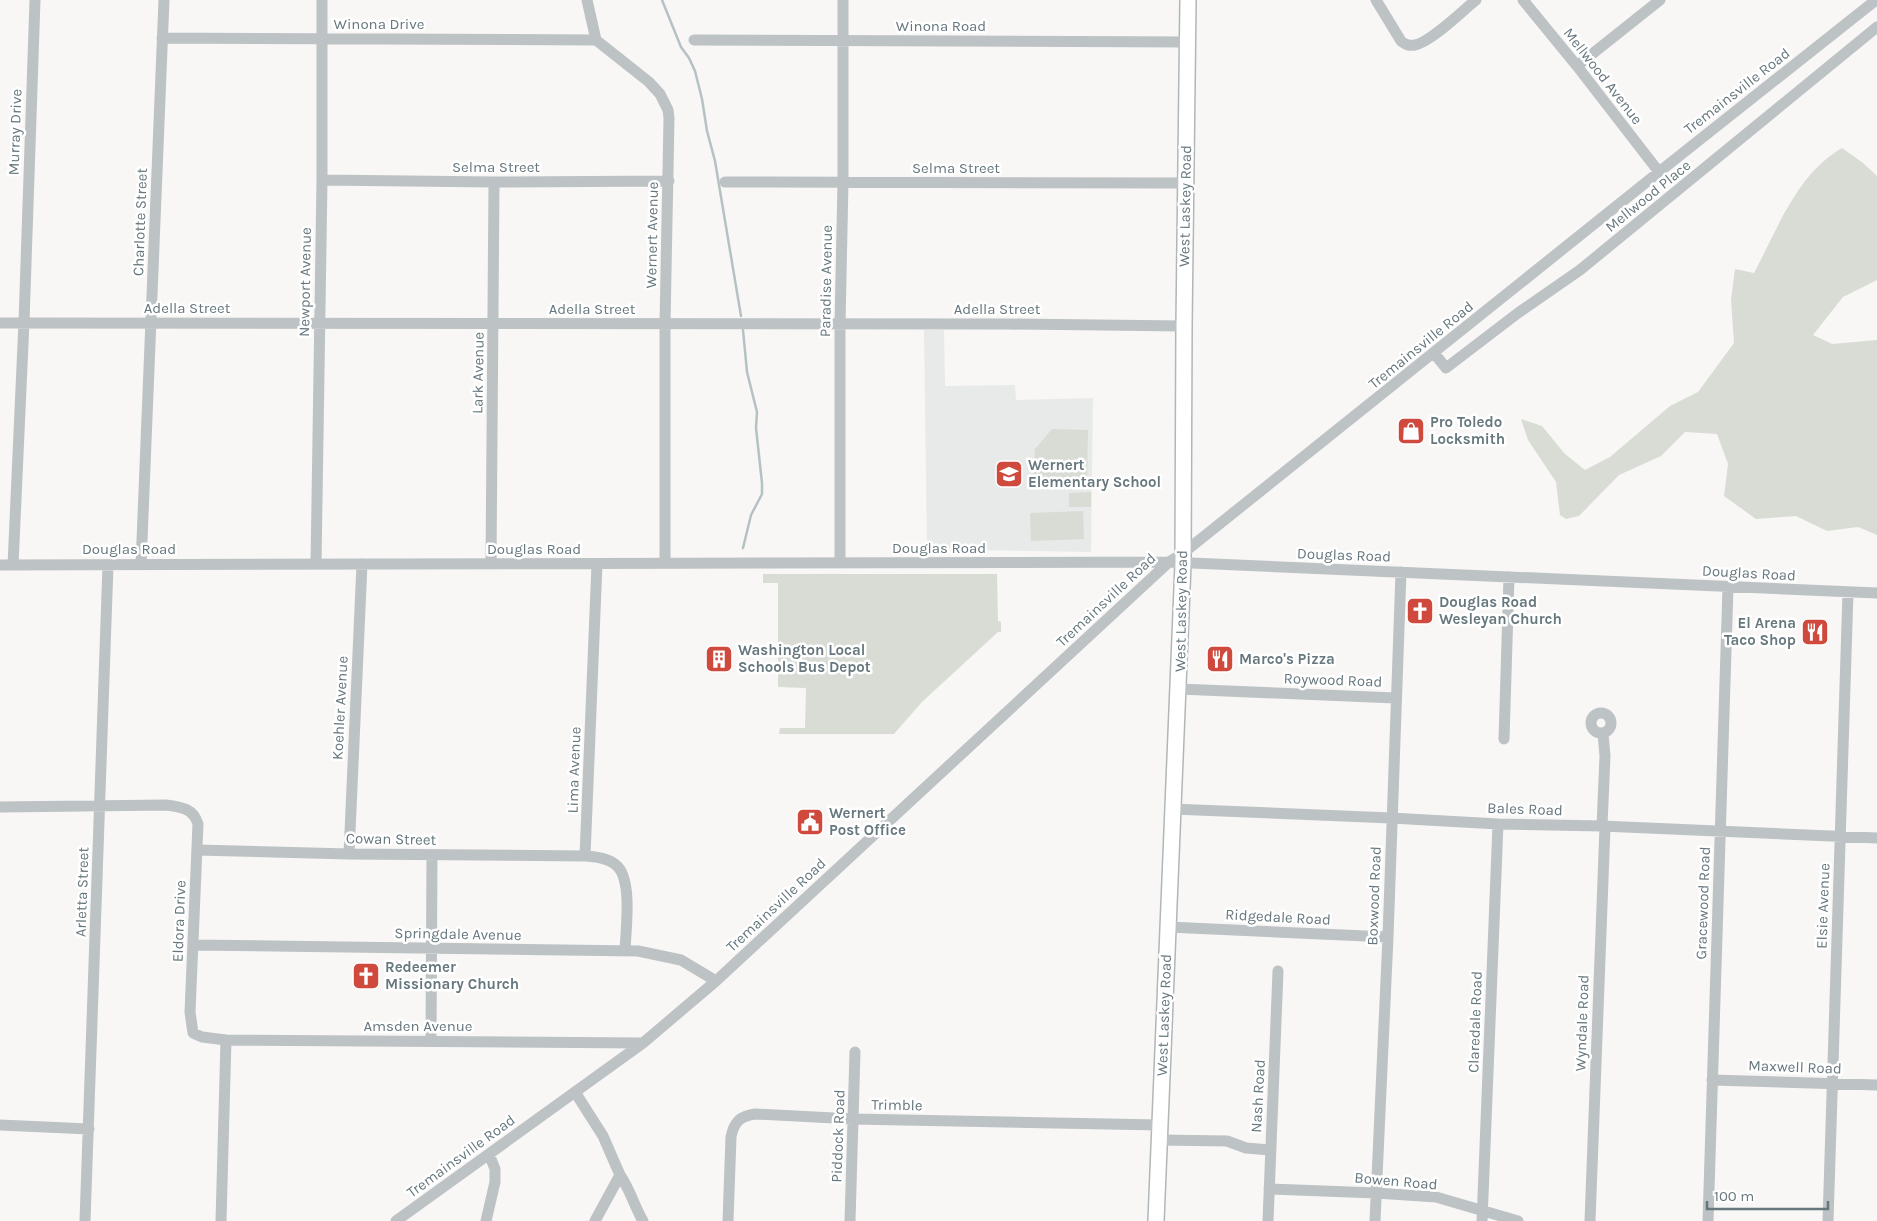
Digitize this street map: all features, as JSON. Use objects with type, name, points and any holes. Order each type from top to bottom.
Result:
[{"type":"main road","name":"West Laskey Road","points":[[1156,1221],[1172,809],[1179,689],[1178,560],[1184,326],[1188,0]]},
{"type":"street","name":"Murray Drive","points":[[12,565],[24,322],[34,0]]},
{"type":"street","name":"Charlotte Street","points":[[141,564],[164,0]]},
{"type":"street","name":"Newport Avenue","points":[[316,564],[322,180],[322,0]]},
{"type":"street","points":[[587,0],[596,40]]},
{"type":"street","name":"Paradise Avenue","points":[[840,563],[840,324],[844,0]]},
{"type":"street","points":[[1376,0],[1400,42],[1406,46],[1414,46],[1428,39],[1476,0]]},
{"type":"street","name":"Mellwood Avenue","points":[[1523,0],[1578,66],[1659,172]]},
{"type":"street","points":[[1578,66],[1660,0]]},
{"type":"street","name":"Tremainsville Road","points":[[396,1221],[643,1043],[716,981],[1178,560],[1659,172],[1875,4]]},
{"type":"street","name":"Mellwood Place","points":[[1434,353],[1446,368],[1518,313],[1580,270],[1877,27]]},
{"type":"street","name":"Winona Drive","points":[[162,38],[596,40]]},
{"type":"street","name":"Wernert Avenue","points":[[596,40],[649,82],[665,102],[670,118],[666,324],[665,564]]},
{"type":"street","name":"Winona Road","points":[[694,40],[1188,42]]},
{"type":"street","name":"Selma Street","points":[[322,180],[494,182],[669,181]]},
{"type":"street","name":"Lark Avenue","points":[[491,564],[494,182]]},
{"type":"street","name":"Selma Street","points":[[726,182],[1186,183]]},
{"type":"street","name":"Adella Street","points":[[0,323],[1006,324],[1184,326]]},
{"type":"street","name":"Douglas Road","points":[[0,565],[665,564],[1178,560],[1877,593]]},
{"type":"street","name":"Arletta Street","points":[[85,1221],[108,564]]},
{"type":"street","name":"Koehler Avenue","points":[[349,854],[362,564]]},
{"type":"street","name":"Lima Avenue","points":[[585,856],[597,564]]},
{"type":"street","name":"Boxwood Road","points":[[1375,1221],[1388,937],[1401,572]]},
{"type":"street","points":[[1504,739],[1509,577]]},
{"type":"street","name":"Gracewood Road","points":[[1708,1221],[1728,587]]},
{"type":"street","name":"Elsie Avenue","points":[[1828,1221],[1848,592]]},
{"type":"street","name":"Roywood Road","points":[[1179,689],[1396,698]]},
{"type":"street","name":"Wyndale Road","points":[[1590,1221],[1605,756],[1603,733]]},
{"type":"street","name":"Eldora Drive","points":[[100,806],[166,805],[185,808],[191,812],[198,824],[190,1012],[193,1033]]},
{"type":"street","points":[[0,807],[100,806]]},
{"type":"street","name":"Bales Road","points":[[1172,809],[1498,824],[1877,838]]},
{"type":"street","name":"Claredale Road","points":[[1483,1215],[1498,824]]},
{"type":"street","name":"Cowan Street","points":[[197,850],[349,854],[585,856]]},
{"type":"street","points":[[431,1041],[432,855]]},
{"type":"street","points":[[585,856],[602,858],[617,865],[623,874],[626,888],[626,950]]},
{"type":"street","name":"Ridgedale Road","points":[[1168,927],[1388,937]]},
{"type":"street","name":"Springdale Avenue","points":[[193,945],[626,950],[681,960],[716,981]]},
{"type":"street","name":"Nash Road","points":[[1268,1221],[1278,972]]},
{"type":"street","name":"Amsden Avenue","points":[[193,1033],[202,1037],[226,1040],[643,1043]]},
{"type":"street","points":[[221,1221],[226,1040]]},
{"type":"street","name":"Piddock Road","points":[[850,1221],[855,1052]]},
{"type":"street","name":"Maxwell Road","points":[[1712,1080],[1877,1085]]},
{"type":"street","points":[[576,1092],[603,1136],[643,1221]]},
{"type":"street","name":"Trimble","points":[[728,1221],[733,1126],[739,1119],[755,1114],[1160,1132],[1227,1141],[1246,1148],[1270,1150]]},
{"type":"street","points":[[0,1125],[89,1129]]},
{"type":"street","points":[[486,1221],[495,1182],[495,1169],[490,1154]]},
{"type":"street","points":[[595,1221],[620,1175]]},
{"type":"street","name":"Bowen Road","points":[[1269,1190],[1376,1193],[1436,1198],[1483,1215],[1518,1221]]},
{"type":"shaded area","points":[[1842,148],[1877,176],[1877,280],[1843,297],[1813,335],[1832,344],[1877,340],[1877,535],[1858,527],[1827,531],[1796,516],[1756,519],[1724,496],[1728,464],[1717,434],[1685,432],[1661,456],[1619,475],[1579,516],[1566,519],[1560,515],[1556,482],[1528,440],[1521,419],[1542,426],[1565,454],[1585,470],[1610,457],[1670,406],[1698,392],[1734,343],[1731,300],[1735,269],[1754,273],[1790,203],[1801,187],[1826,159]]},
{"type":"shaded area","name":"Wernert Elementary School","points":[[924,330],[944,330],[945,386],[1015,385],[1016,400],[1093,398],[1091,552],[927,549]]},
{"type":"shaded area","points":[[1052,429],[1088,430],[1087,480],[1078,488],[1033,486],[1035,449]]},
{"type":"shaded area","points":[[1091,492],[1091,507],[1069,507],[1069,493]]},
{"type":"shaded area","points":[[1083,511],[1084,539],[1031,541],[1030,513]]},
{"type":"shaded area","points":[[763,574],[997,574],[998,621],[1001,622],[1001,632],[998,632],[922,702],[894,734],[779,734],[780,728],[805,728],[806,688],[778,687],[778,583],[763,583]]},
{"type":"waterway","points":[[662,0],[681,47],[695,71],[715,161],[741,316]]},
{"type":"waterway","points":[[743,330],[747,372],[757,412],[756,428],[762,483],[762,494],[751,515],[743,548]]},
{"type":"place","name":"Pro Toledo Locksmith","points":[[1411,431]]},
{"type":"place","name":"Wernert Elementary School","points":[[1009,474]]},
{"type":"place","name":"Douglas Road Wesleyan Church","points":[[1420,611]]},
{"type":"place","name":"El Arena Taco Shop","points":[[1815,632]]},
{"type":"place","name":"Washington Local Schools Bus Depot","points":[[719,659]]},
{"type":"place","name":"Marco's Pizza","points":[[1220,659]]},
{"type":"place","name":"Wernert Post Office","points":[[810,822]]},
{"type":"place","name":"Redeemer Missionary Church","points":[[366,976]]}]
